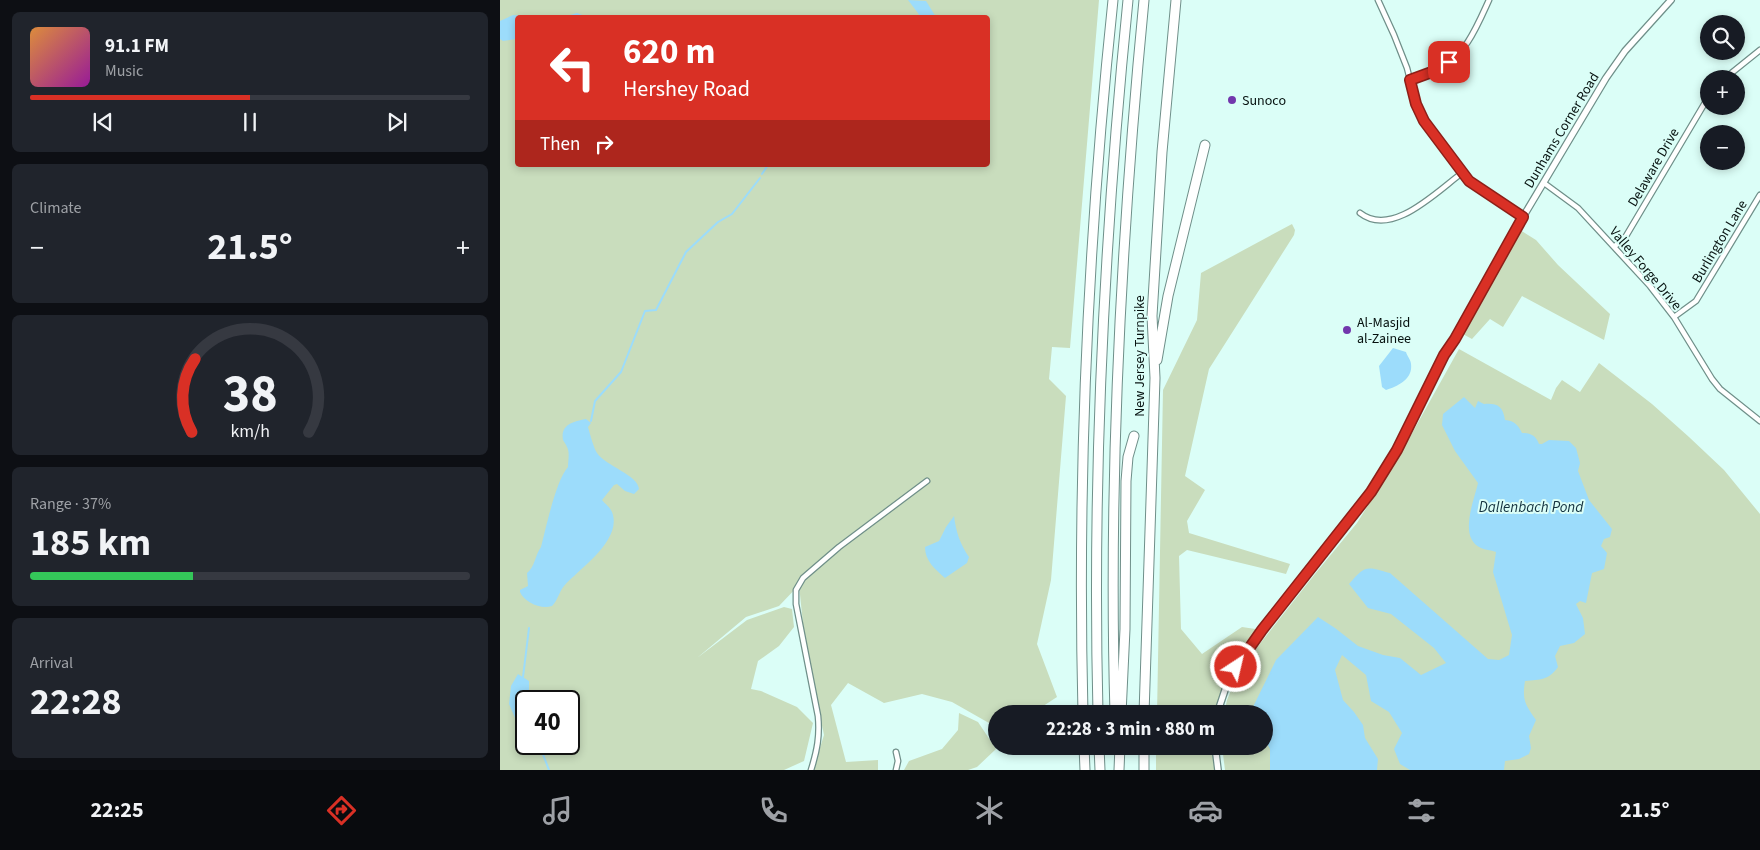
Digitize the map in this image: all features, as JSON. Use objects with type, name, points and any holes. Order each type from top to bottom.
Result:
[{"type":"highway","points":[[1083,705],[1081,554],[1086,382],[1093,244],[1113,0]]},
{"type":"highway","points":[[1098,705],[1096,563],[1102,356],[1114,156],[1128,0]]},
{"type":"highway","name":"New Jersey Turnpike","points":[[1115,705],[1113,559],[1119,343],[1128,196],[1144,0]]},
{"type":"highway","name":"New Jersey Turnpike","points":[[1144,705],[1154,378],[1152,316],[1154,263],[1176,0]]},
{"type":"highway","points":[[1154,378],[1168,296],[1205,145]]},
{"type":"highway","points":[[1121,705],[1125,637],[1126,481],[1128,457],[1134,436]]},
{"type":"highway","points":[[1084,755],[1085,770]]},
{"type":"highway","points":[[1099,755],[1100,770]]},
{"type":"highway","points":[[1117,755],[1118,770]]},
{"type":"highway","points":[[1118,770],[1119,755]]},
{"type":"highway","points":[[1144,755],[1144,770]]},
{"type":"street","points":[[1378,0],[1394,35],[1410,80],[1416,104],[1424,121],[1469,181],[1523,217]]},
{"type":"street","points":[[1410,80],[1440,69],[1458,56],[1489,0]]},
{"type":"street","name":"Dunhams Corner Road","points":[[1220,705],[1227,684],[1245,653],[1371,492],[1397,450],[1444,355],[1455,339],[1523,217],[1611,72],[1625,51],[1672,0]]},
{"type":"street","points":[[1735,70],[1760,50]]},
{"type":"street","name":"Delaware Drive","points":[[1614,246],[1626,236],[1700,111]]},
{"type":"street","points":[[1360,213],[1375,221],[1396,218],[1410,212],[1462,172]]},
{"type":"street","name":"Valley Forge Drive","points":[[1544,183],[1578,208],[1614,246],[1650,286],[1674,317],[1704,368],[1716,384],[1760,421]]},
{"type":"street","name":"Burlington Lane","points":[[1674,317],[1696,301],[1760,195]]},
{"type":"street","points":[[811,770],[820,735],[796,604],[796,590],[803,578],[839,547],[926,481]]},
{"type":"street","points":[[896,752],[898,761],[896,770]]},
{"type":"street","points":[[1216,755],[1218,770]]},
{"type":"green space","points":[[500,0],[1099,0],[1070,348],[1052,347],[1049,379],[1066,396],[1051,580],[1037,644],[1057,697],[1045,705],[988,705],[988,722],[952,702],[922,694],[884,703],[848,683],[831,705],[846,762],[878,760],[878,770],[813,770],[824,735],[805,643],[799,585],[779,606],[746,617],[697,658],[747,620],[784,607],[792,609],[794,627],[779,646],[758,661],[751,689],[761,691],[797,707],[813,723],[804,761],[784,770],[500,770]]},
{"type":"green space","points":[[1292,224],[1295,230],[1294,235],[1209,369],[1185,476],[1205,490],[1187,521],[1189,533],[1290,564],[1286,574],[1187,550],[1179,556],[1181,629],[1202,654],[1242,627],[1262,630],[1235,667],[1220,705],[1157,705],[1163,390],[1197,320],[1201,273]]},
{"type":"green space","points":[[1517,228],[1536,240],[1558,265],[1610,314],[1604,340],[1522,296],[1503,327],[1490,319],[1472,339],[1459,332]]},
{"type":"green space","points":[[1459,349],[1551,400],[1562,380],[1580,392],[1599,363],[1652,404],[1724,470],[1760,514],[1760,770],[1225,770],[1223,755],[1273,755],[1273,705],[1226,705],[1240,669],[1357,523],[1401,453]]},
{"type":"green space","points":[[959,713],[978,722],[988,737],[988,755],[990,755],[977,767],[968,770],[904,770],[909,761],[942,749],[958,730]]},
{"type":"green space","points":[[1156,755],[1216,755],[1218,770],[1156,770]]},
{"type":"water","points":[[908,0],[926,1],[935,15],[919,15]]},
{"type":"water","points":[[515,15],[515,39],[503,41],[500,39],[500,21]]},
{"type":"water","points":[[1393,348],[1406,352],[1411,362],[1411,369],[1410,374],[1404,381],[1386,390],[1382,387],[1379,366]]},
{"type":"water","name":"Dallenbach Pond","points":[[1464,397],[1475,408],[1478,401],[1484,404],[1499,406],[1503,411],[1505,420],[1516,424],[1522,433],[1533,436],[1539,444],[1549,440],[1569,441],[1576,448],[1580,463],[1578,471],[1589,500],[1612,529],[1610,537],[1604,539],[1601,546],[1607,553],[1604,569],[1592,573],[1586,603],[1580,601],[1576,604],[1583,618],[1585,634],[1574,643],[1560,646],[1555,656],[1558,667],[1551,675],[1544,679],[1525,681],[1525,702],[1536,720],[1529,736],[1531,748],[1529,754],[1519,759],[1505,761],[1504,770],[1410,770],[1400,764],[1394,749],[1402,733],[1389,712],[1371,701],[1366,675],[1342,655],[1335,670],[1343,700],[1363,725],[1365,738],[1378,759],[1377,770],[1270,770],[1270,755],[1273,755],[1273,705],[1254,705],[1276,660],[1318,617],[1358,646],[1383,655],[1400,658],[1421,675],[1446,663],[1434,648],[1391,614],[1368,608],[1349,584],[1363,570],[1371,568],[1390,573],[1488,659],[1499,660],[1509,655],[1512,635],[1493,572],[1496,552],[1481,548],[1474,543],[1470,536],[1469,518],[1478,483],[1455,451],[1442,425],[1443,414]]},
{"type":"water","points":[[586,419],[591,423],[588,427],[597,453],[601,458],[633,479],[639,489],[634,494],[625,491],[617,484],[614,485],[602,500],[611,510],[614,522],[606,543],[564,586],[552,606],[538,606],[525,599],[520,590],[528,586],[527,573],[532,568],[541,547],[559,482],[568,467],[568,451],[563,440],[564,430],[569,424]]},
{"type":"water","points":[[954,516],[959,538],[969,557],[967,563],[945,578],[929,561],[925,547],[939,541]]},
{"type":"water","points":[[518,674],[529,681],[529,690],[515,690],[515,718],[509,704],[511,686]]},
{"type":"waterway","points":[[574,15],[580,15]]},
{"type":"waterway","points":[[762,174],[767,167]]},
{"type":"waterway","points":[[591,421],[595,401],[621,372],[645,311],[656,310],[686,252],[718,222],[732,214],[760,178]]},
{"type":"waterway","points":[[523,677],[529,628]]},
{"type":"waterway","points":[[543,755],[549,770]]},
{"type":"place","name":"Sunoco","points":[[1232,100]]},
{"type":"place","name":"Al-Masjid al-Zainee","points":[[1347,330]]},
{"type":"route","points":[[1236,667],[1262,630],[1371,492],[1397,450],[1444,355],[1455,339],[1523,217],[1469,181],[1424,121],[1416,104],[1410,80],[1440,69],[1449,62]]}]
